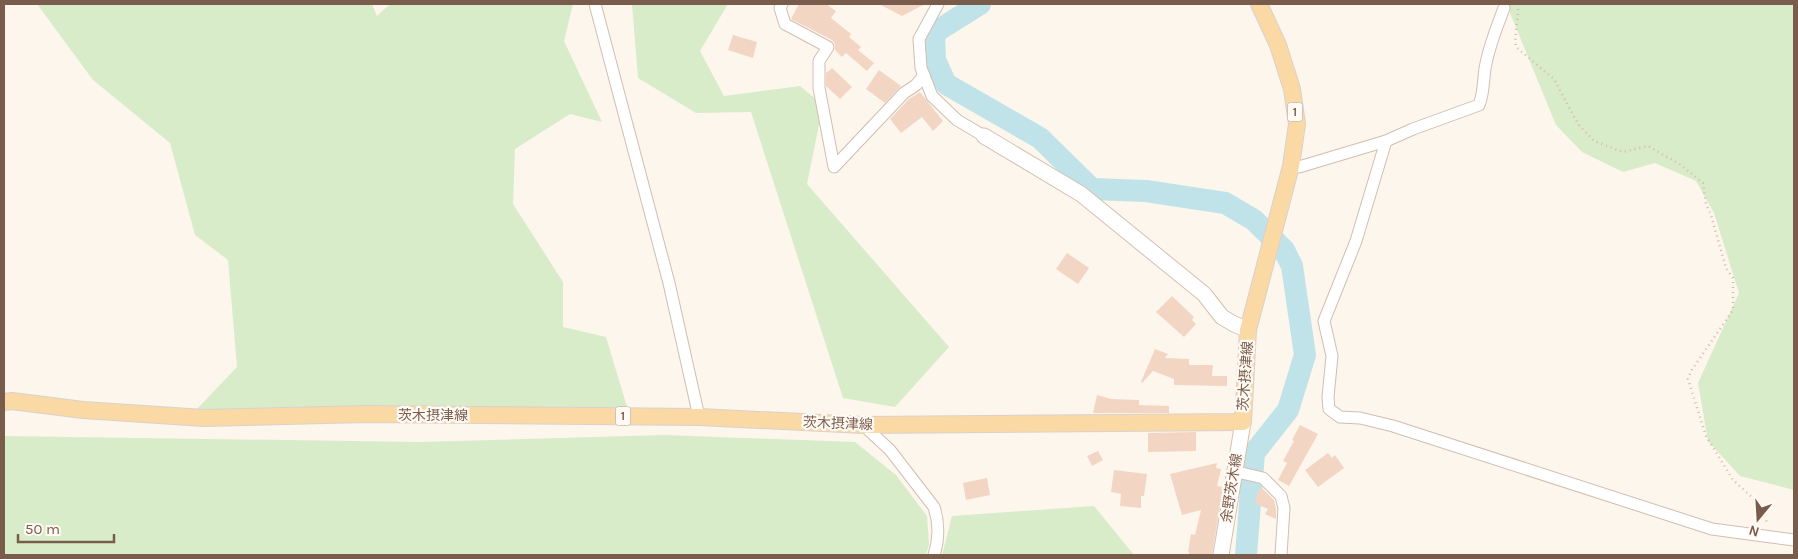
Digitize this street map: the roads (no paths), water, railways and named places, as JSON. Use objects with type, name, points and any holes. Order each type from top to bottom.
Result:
[{"type":"main road","name":"茨木摂津線","points":[[4,402],[83,410],[204,418],[367,414],[699,416],[863,425],[1243,422],[1248,330],[1291,166],[1297,124],[1292,89],[1278,45],[1259,4]]},
{"type":"street","points":[[596,4],[668,284],[699,416]]},
{"type":"street","points":[[782,4],[780,8],[785,24],[828,47],[819,61],[819,88],[834,167],[904,93],[916,85],[924,75]]},
{"type":"street","points":[[938,4],[919,40],[921,68],[932,96],[957,120],[1081,194],[1204,294],[1222,316],[1248,330]]},
{"type":"street","points":[[1291,166],[1299,167],[1386,141],[1479,105],[1482,98],[1485,68],[1504,8]]},
{"type":"street","points":[[1386,141],[1356,241],[1324,321],[1332,356],[1328,397],[1329,409],[1340,417],[1360,418],[1393,426],[1712,529],[1794,540]]},
{"type":"street","name":"余野茨木線","points":[[1221,555],[1233,471],[1243,422]]},
{"type":"street","points":[[863,425],[890,450],[934,507],[937,517],[937,546],[934,555]]},
{"type":"street","points":[[1233,471],[1263,478],[1281,496],[1284,508],[1280,555]]},
{"type":"waterway","points":[[980,4],[934,33],[935,60],[946,84],[1040,138],[1092,189],[1146,191],[1225,203],[1254,220],[1284,250],[1292,266],[1305,355],[1288,410],[1254,453],[1246,555]]}]
